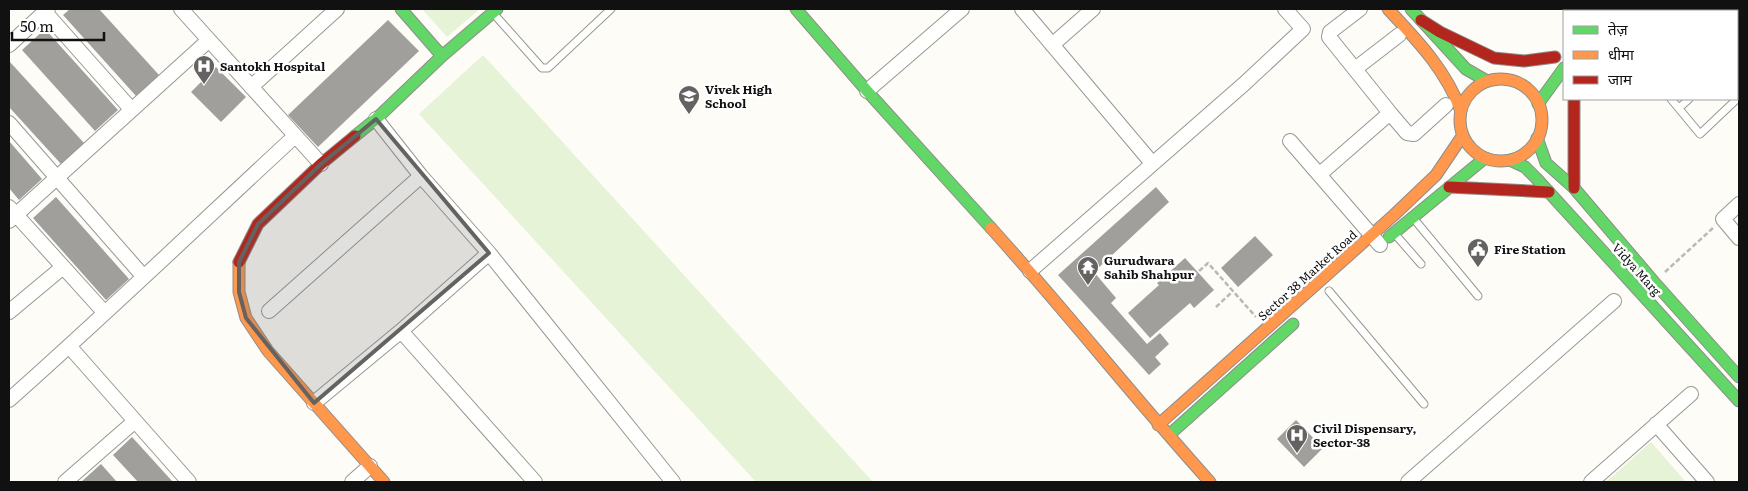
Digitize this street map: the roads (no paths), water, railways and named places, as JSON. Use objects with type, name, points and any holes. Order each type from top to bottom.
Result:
[{"type":"street","points":[[181,9],[321,164]]},
{"type":"street","points":[[251,87],[337,9]]},
{"type":"street","points":[[400,9],[442,56]]},
{"type":"street","points":[[796,9],[867,91],[1030,271],[1158,425],[1210,482]]},
{"type":"street","points":[[867,91],[962,9]]},
{"type":"street","points":[[1022,9],[1152,164]]},
{"type":"street","points":[[1052,44],[1093,9]]},
{"type":"street","points":[[1030,271],[1244,84],[1303,29],[1285,9]]},
{"type":"street","points":[[1360,9],[1330,32],[1329,37],[1407,133],[1414,134],[1446,105]]},
{"type":"street","points":[[1388,9],[1425,50],[1449,82],[1461,111]]},
{"type":"street","points":[[1411,9],[1466,69],[1487,81]]},
{"type":"street","points":[[9,45],[46,10],[131,109]]},
{"type":"street","points":[[384,482],[268,351],[246,318],[239,292],[239,262],[258,224],[321,164],[376,120],[442,56],[495,10]]},
{"type":"street","points":[[1421,20],[1440,32],[1494,58],[1524,61],[1560,55]]},
{"type":"street","points":[[1355,69],[1399,35]]},
{"type":"street","points":[[104,312],[11,214],[58,177],[209,40]]},
{"type":"street","points":[[1485,158],[1472,149],[1463,135],[1460,120],[1464,102],[1472,91],[1487,81],[1526,78],[1560,55]]},
{"type":"street","points":[[1526,78],[1530,92],[1538,104],[1563,69]]},
{"type":"street","points":[[1574,100],[1574,188]]},
{"type":"street","name":"Vidya Marg","points":[[1538,104],[1542,121],[1537,138],[1546,163],[1574,188],[1654,282],[1739,377]]},
{"type":"street","points":[[1320,174],[1390,113]]},
{"type":"street","points":[[376,120],[421,176],[489,253],[673,482]]},
{"type":"street","points":[[9,123],[143,276]]},
{"type":"street","name":"Sector 38 Market Road","points":[[1375,244],[1436,175],[1463,135]]},
{"type":"street","points":[[9,400],[295,136]]},
{"type":"street","points":[[1510,160],[1519,157],[1529,150],[1537,138]]},
{"type":"street","points":[[1290,142],[1320,174],[1375,244]]},
{"type":"street","name":"Vidya Marg","points":[[1485,158],[1500,161],[1510,160],[1525,168],[1739,401]]},
{"type":"street","name":"Sector 38 Market Road","points":[[1158,425],[1267,329],[1375,244],[1394,233],[1485,158]]},
{"type":"street","points":[[269,310],[421,176]]},
{"type":"street","points":[[1449,187],[1549,192]]},
{"type":"street","points":[[1739,204],[1723,219],[1739,238]]},
{"type":"street","points":[[314,403],[489,253]]},
{"type":"street","points":[[9,312],[63,267]]},
{"type":"street","points":[[1417,479],[1614,301]]},
{"type":"street","points":[[1169,435],[1300,317]]},
{"type":"street","points":[[401,330],[535,482]]},
{"type":"street","points":[[69,346],[189,482]]},
{"type":"street","points":[[1591,482],[1691,394]]},
{"type":"street","points":[[68,481],[135,421]]},
{"type":"street","points":[[1656,424],[1707,482]]},
{"type":"street","points":[[352,482],[370,466]]},
{"type":"lane","points":[[495,10],[542,68],[548,68],[612,9]]},
{"type":"lane","points":[[1672,100],[1700,134],[1736,100]]},
{"type":"lane","points":[[1679,108],[1687,100]]},
{"type":"lane","points":[[1412,217],[1478,296]]},
{"type":"lane","points":[[1394,233],[1421,264]]},
{"type":"lane","points":[[1329,291],[1424,404]]},
{"type":"place","name":"Santokh Hospital","points":[[204,85]]},
{"type":"place","name":"Vivek High School","points":[[689,115]]},
{"type":"place","name":"Fire Station","points":[[1478,268]]},
{"type":"place","name":"Gurudwara Sahib Shahpur","points":[[1088,286]]},
{"type":"place","name":"Civil Dispensary, Sector-38","points":[[1297,454]]}]
